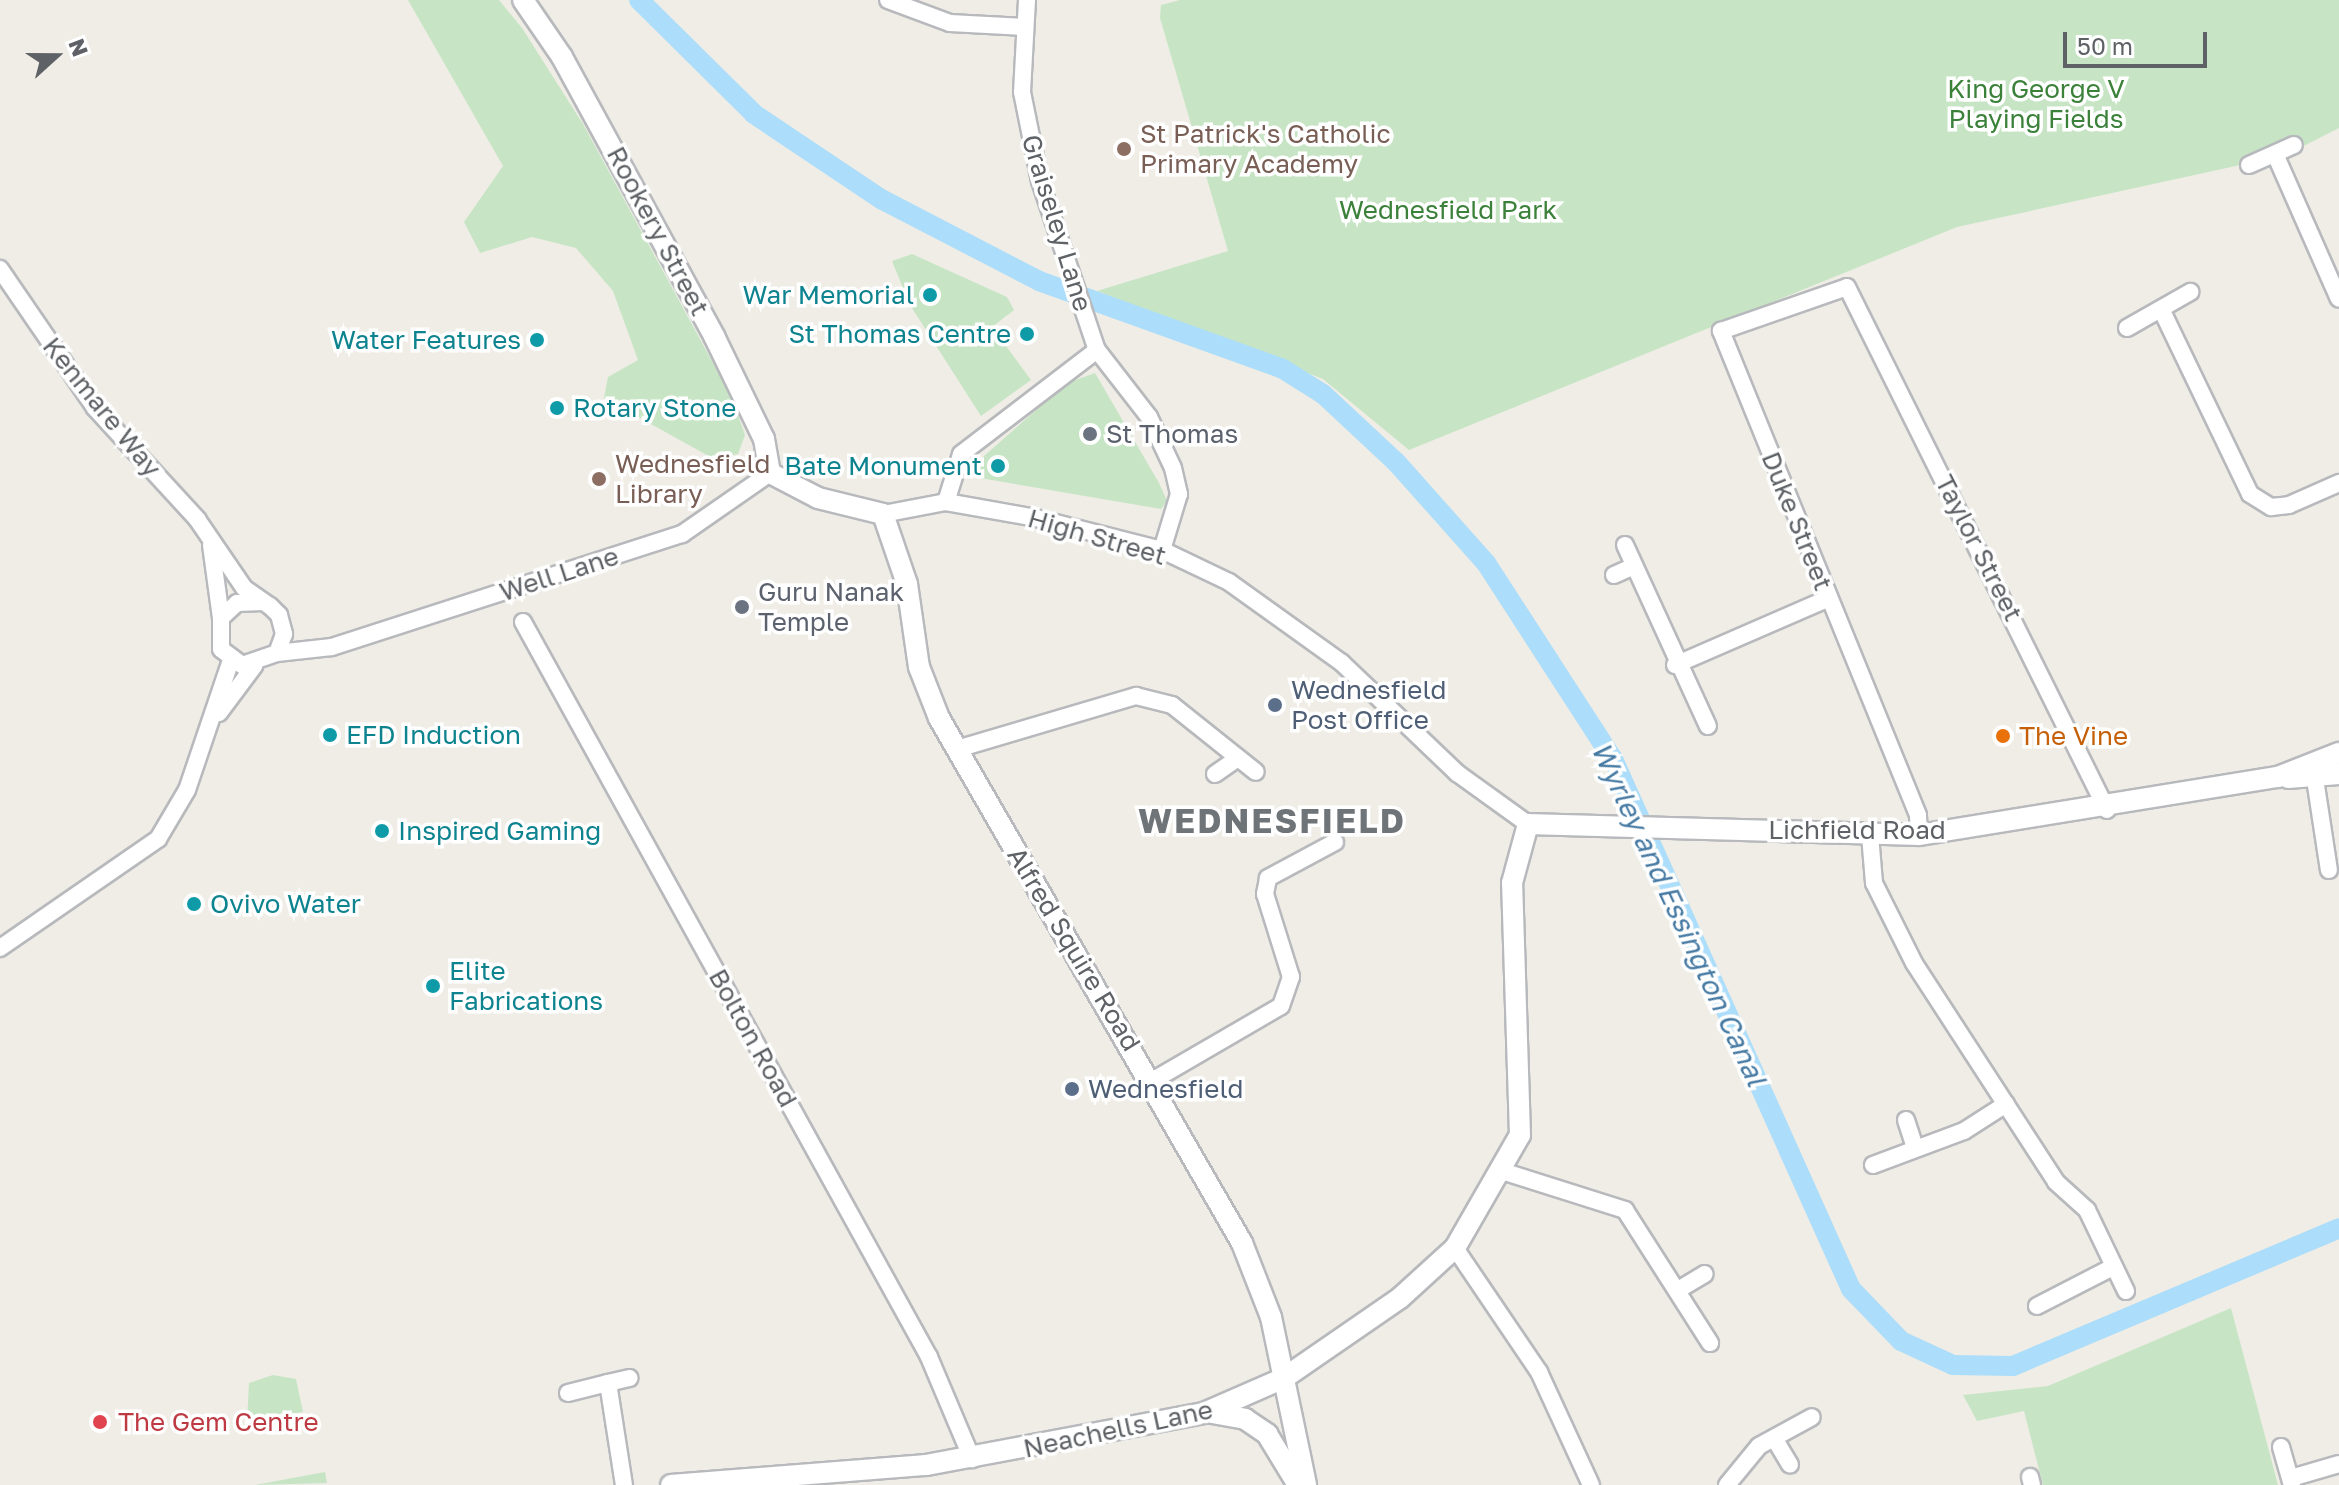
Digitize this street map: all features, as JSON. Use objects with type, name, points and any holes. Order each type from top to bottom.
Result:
[{"type":"street","name":"Rookery Street","points":[[523,0],[570,71],[714,336],[764,439],[770,473]]},
{"type":"street","points":[[888,0],[950,23],[1025,27]]},
{"type":"street","name":"Graiseley Lane","points":[[1027,0],[1024,114],[1069,265],[1097,350],[1149,417],[1173,468],[1179,494],[1162,550]]},
{"type":"street","points":[[2249,165],[2294,145]]},
{"type":"street","points":[[2275,154],[2339,299]]},
{"type":"street","name":"Kenmare Way","points":[[0,269],[95,408],[263,602]]},
{"type":"street","name":"Duke Street","points":[[1847,287],[1721,331],[1827,599],[1918,815],[1919,835]]},
{"type":"street","name":"Taylor Street","points":[[1847,287],[2060,710],[2107,810]]},
{"type":"street","points":[[2127,328],[2162,311],[2190,292]]},
{"type":"street","points":[[2162,311],[2250,494],[2271,507],[2289,505],[2339,483]]},
{"type":"street","points":[[946,502],[961,454],[1097,350]]},
{"type":"street","name":"High Street","points":[[770,473],[818,498],[883,514],[905,504],[946,502],[1162,550],[1273,608],[1457,773],[1528,824]]},
{"type":"street","name":"Well Lane","points":[[277,653],[332,647],[682,534],[770,473]]},
{"type":"street","name":"Alfred Squire Road","points":[[883,514],[907,584],[919,667],[957,749],[1152,1081],[1242,1243],[1271,1317],[1306,1485]]},
{"type":"street","points":[[210,540],[221,618],[218,639],[231,660],[254,666]]},
{"type":"street","points":[[1625,545],[1675,665],[1708,726]]},
{"type":"street","points":[[1614,575],[1634,566]]},
{"type":"street","points":[[1675,665],[1827,599]]},
{"type":"street","points":[[213,721],[254,666],[277,653],[284,634],[279,615],[263,602],[237,603],[221,618]]},
{"type":"street","name":"Bolton Road","points":[[523,622],[929,1357],[972,1459]]},
{"type":"street","points":[[284,634],[332,647]]},
{"type":"street","points":[[0,948],[158,839],[179,809],[213,721],[231,660]]},
{"type":"street","points":[[957,749],[1136,696],[1172,705],[1256,772]]},
{"type":"street","name":"Lichfield Road","points":[[1528,824],[1919,835],[2107,810],[2278,777],[2339,753]]},
{"type":"street","points":[[1215,774],[1238,758]]},
{"type":"street","name":"Lichfield Road","points":[[2278,777],[2315,779],[2339,774]]},
{"type":"street","points":[[2315,779],[2329,870]]},
{"type":"street","name":"Neachells Lane","points":[[671,1485],[748,1481],[972,1459],[1204,1413],[1284,1378],[1400,1298],[1455,1248],[1520,1135],[1524,1097],[1512,883],[1528,824]]},
{"type":"street","points":[[1870,835],[1874,883],[1887,915],[2056,1182],[2087,1210],[2126,1291]]},
{"type":"street","points":[[1152,1081],[1281,1006],[1291,977],[1265,894],[1268,878],[1335,842]]},
{"type":"street","points":[[1873,1165],[2006,1104]]},
{"type":"street","points":[[1906,1120],[1915,1148]]},
{"type":"street","points":[[1502,1171],[1625,1210],[1710,1343]]},
{"type":"street","points":[[1455,1248],[1539,1372],[1591,1485]]},
{"type":"street","points":[[2037,1306],[2113,1267]]},
{"type":"street","points":[[1678,1290],[1705,1274]]},
{"type":"street","points":[[568,1393],[629,1378]]},
{"type":"street","points":[[608,1383],[624,1485]]},
{"type":"street","points":[[1204,1413],[1245,1419],[1267,1434],[1298,1485]]},
{"type":"street","points":[[1727,1485],[1746,1457],[1812,1417]]},
{"type":"street","points":[[1774,1438],[1790,1465]]},
{"type":"street","points":[[2281,1447],[2291,1482],[2339,1464]]},
{"type":"green space","points":[[408,0],[499,0],[522,28],[583,124],[732,398],[745,435],[738,454],[714,459],[604,398],[608,377],[638,360],[613,291],[576,248],[532,237],[480,253],[464,222],[503,166]]},
{"type":"green space","name":"Wednesfield Park","points":[[1180,0],[2339,0],[2339,128],[2286,155],[1957,227],[1409,450],[1323,379],[1097,291],[1228,251],[1160,18],[1161,5]]},
{"type":"green space","points":[[912,254],[1007,297],[1014,310],[992,327],[1031,380],[981,416],[910,305],[892,261]]},
{"type":"green space","points":[[1095,373],[1159,483],[1167,501],[1161,509],[980,478],[976,467],[984,456],[1067,383]]},
{"type":"green space","points":[[2231,1308],[2278,1485],[2043,1485],[2024,1411],[1977,1421],[1963,1395],[2048,1386]]},
{"type":"green space","points":[[273,1375],[296,1379],[303,1412],[247,1422],[249,1383]]},
{"type":"green space","points":[[325,1472],[327,1483],[255,1485]]},
{"type":"waterway","name":"Wyrley and Essington Canal","points":[[639,0],[754,114],[881,199],[1039,281],[1283,369],[1323,394],[1396,462],[1486,563],[1613,759],[1851,1289],[1901,1341],[1953,1365],[2013,1366],[2339,1228]]},
{"type":"place","name":"St Patrick's Catholic Primary Academy","points":[[1124,149]]},
{"type":"place","name":"War Memorial","points":[[930,295]]},
{"type":"place","name":"St Thomas Centre","points":[[1027,334]]},
{"type":"place","name":"Water Features","points":[[537,340]]},
{"type":"place","name":"Rotary Stone","points":[[557,408]]},
{"type":"place","name":"St Thomas","points":[[1090,434]]},
{"type":"place","name":"Bate Monument","points":[[998,466]]},
{"type":"place","name":"Wednesfield Library","points":[[599,479]]},
{"type":"place","name":"Guru Nanak Temple","points":[[742,607]]},
{"type":"place","name":"Wednesfield Post Office","points":[[1275,705]]},
{"type":"place","name":"EFD Induction","points":[[330,735]]},
{"type":"place","name":"The Vine","points":[[2003,736]]},
{"type":"place","name":"Inspired Gaming","points":[[382,831]]},
{"type":"place","name":"Ovivo Water","points":[[194,904]]},
{"type":"place","name":"Elite Fabrications","points":[[433,986]]},
{"type":"place","name":"Wednesfield","points":[[1072,1089]]},
{"type":"place","name":"The Gem Centre","points":[[100,1422]]},
{"type":"district","name":"WEDNESFIELD","points":[[1272,821]]},
{"type":"park label","name":"King George V Playing Fields","points":[[2036,104]]}]
